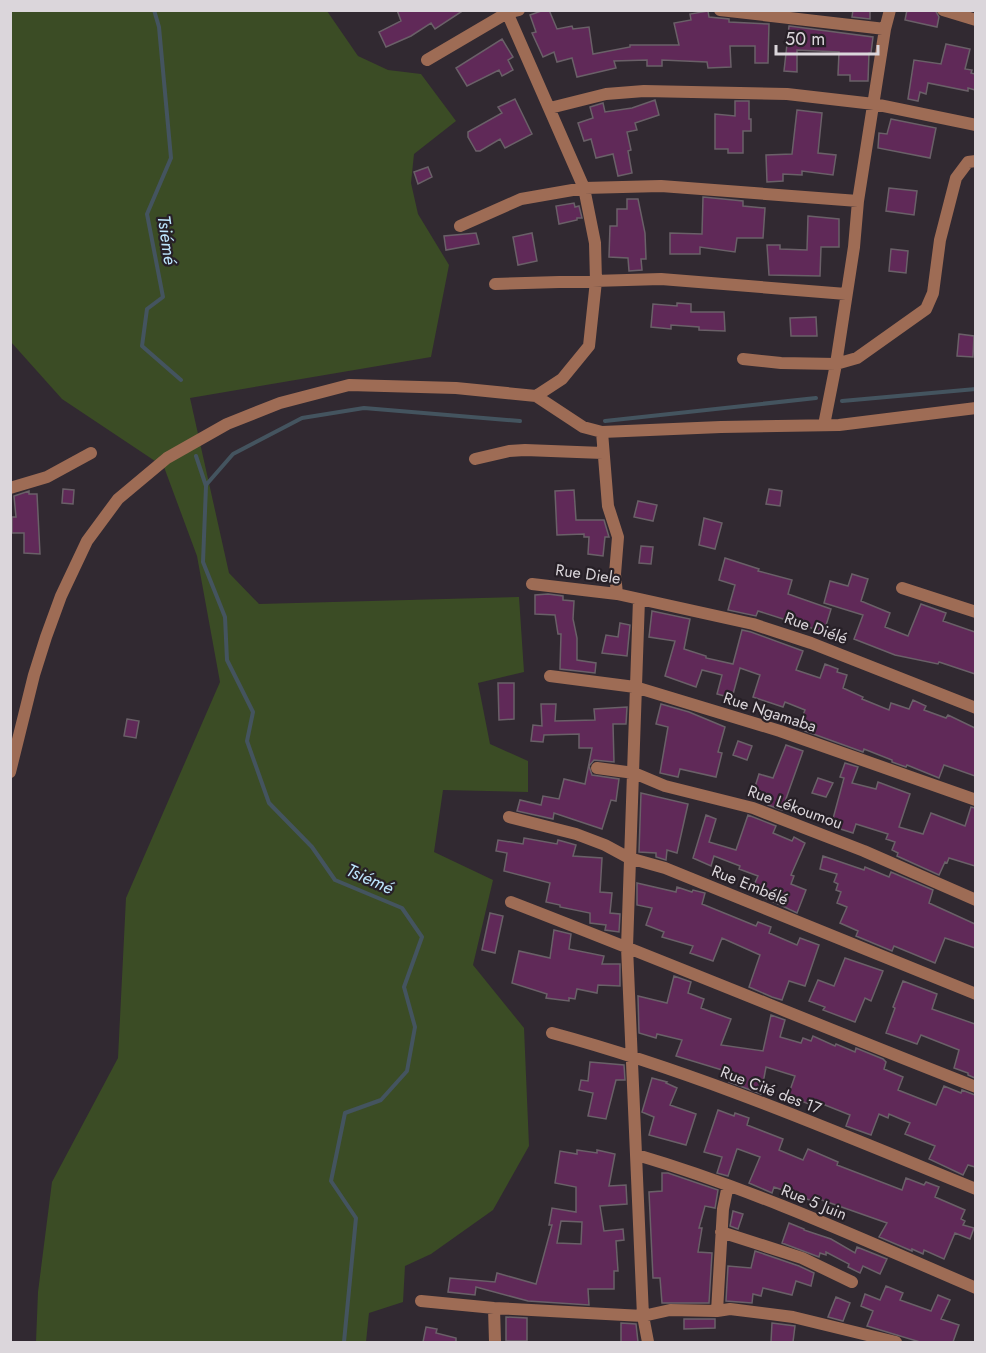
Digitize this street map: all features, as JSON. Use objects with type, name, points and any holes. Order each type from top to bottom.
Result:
[{"type":"street","points":[[720,10],[885,29]]},
{"type":"street","points":[[824,425],[836,364],[858,201],[890,10]]},
{"type":"street","points":[[943,10],[975,20]]},
{"type":"street","points":[[427,60],[511,11],[584,188],[595,243],[596,281],[589,346],[562,379],[536,396]]},
{"type":"street","points":[[550,108],[606,94],[673,90],[788,94],[874,104],[950,118],[975,126]]},
{"type":"street","points":[[743,359],[781,363],[836,364],[857,358],[926,309],[933,293],[940,240],[956,178],[968,162],[975,161]]},
{"type":"street","points":[[460,226],[521,199],[584,188],[661,186],[858,201]]},
{"type":"street","points":[[495,284],[661,279],[846,294]]},
{"type":"street","points":[[10,772],[34,675],[46,638],[61,596],[87,541],[118,499],[167,458],[227,424],[280,403],[349,386],[456,388],[536,396],[584,427],[602,432],[824,425],[975,408]]},
{"type":"street","points":[[602,432],[608,506],[618,537],[615,574],[617,594]]},
{"type":"street","points":[[475,459],[525,450],[603,453]]},
{"type":"street","points":[[10,488],[47,477],[91,453]]},
{"type":"street","name":"Rue Diele","points":[[532,584],[617,594],[639,599]]},
{"type":"street","points":[[902,588],[975,612]]},
{"type":"street","points":[[639,599],[627,947],[643,1316],[648,1342]]},
{"type":"street","name":"Rue Diélé","points":[[639,599],[753,624],[811,643],[975,708]]},
{"type":"street","name":"Rue Ngamaba","points":[[550,676],[635,687],[780,731],[975,800]]},
{"type":"street","name":"Rue Lékoumou","points":[[597,768],[634,773],[665,786],[710,795],[776,816],[864,851],[975,900]]},
{"type":"street","name":"Rue Embélé","points":[[510,817],[576,834],[605,845],[629,858],[665,868],[975,994]]},
{"type":"street","points":[[511,902],[975,1087]]},
{"type":"street","name":"Rue Cité des 17","points":[[552,1033],[633,1056],[823,1127],[975,1189]]},
{"type":"street","name":"Rue 5 Juin","points":[[637,1155],[728,1185],[975,1288]]},
{"type":"street","points":[[717,1311],[723,1209],[728,1185]]},
{"type":"street","points":[[721,1232],[802,1258],[852,1282]]},
{"type":"street","points":[[421,1301],[494,1308],[643,1316],[670,1310],[729,1309],[793,1317],[896,1342]]},
{"type":"street","points":[[494,1308],[495,1342]]},
{"type":"green space","points":[[11,11],[327,11],[358,56],[388,70],[421,74],[456,121],[414,154],[411,183],[418,214],[449,265],[431,357],[190,398],[229,573],[259,604],[519,597],[524,672],[478,683],[490,744],[528,761],[528,792],[443,790],[434,852],[493,880],[473,965],[524,1028],[529,1146],[493,1210],[431,1254],[405,1266],[403,1302],[369,1313],[366,1342],[36,1342],[38,1292],[52,1182],[118,1058],[126,898],[220,682],[197,556],[164,467],[62,399],[11,342]]},
{"type":"building","points":[[397,10],[464,10],[435,29],[431,23],[411,36],[386,47],[379,32],[401,21]]},
{"type":"building","points":[[549,10],[557,29],[572,26],[573,29],[589,27],[593,54],[630,47],[630,45],[679,45],[674,23],[691,20],[690,14],[708,11],[709,17],[729,19],[729,22],[769,24],[768,63],[755,63],[755,46],[730,46],[731,67],[708,68],[707,62],[662,60],[662,66],[647,66],[647,60],[614,61],[616,68],[577,77],[572,58],[557,62],[554,52],[543,57],[532,33],[536,32],[530,15]]},
{"type":"building","points":[[853,10],[870,10],[870,19],[852,17]]},
{"type":"building","points":[[907,10],[935,10],[939,17],[937,27],[905,20]]},
{"type":"building","points":[[789,26],[873,37],[871,53],[869,53],[868,81],[850,81],[850,75],[838,75],[839,52],[797,50],[797,72],[784,71]]},
{"type":"building","points":[[502,39],[513,57],[508,60],[513,70],[502,76],[499,70],[467,86],[456,68]]},
{"type":"building","points":[[946,44],[970,49],[965,69],[972,70],[971,73],[975,74],[975,90],[968,88],[968,91],[928,83],[926,94],[920,92],[918,101],[908,99],[914,60],[941,64]]},
{"type":"building","points":[[515,99],[532,134],[505,148],[500,139],[476,151],[468,137],[468,132],[502,113],[498,107]]},
{"type":"building","points":[[655,100],[659,115],[635,123],[637,130],[627,132],[632,173],[618,176],[613,154],[596,158],[591,139],[584,141],[578,123],[593,118],[590,107],[603,103],[605,112],[632,108]]},
{"type":"building","points":[[735,101],[749,101],[751,131],[743,131],[743,153],[728,153],[728,149],[715,149],[715,114],[735,116]]},
{"type":"building","points":[[797,110],[822,113],[818,153],[836,155],[833,175],[802,171],[802,175],[783,174],[783,181],[767,182],[766,155],[792,154]]},
{"type":"building","points":[[891,119],[936,128],[930,158],[878,148],[879,133],[887,134]]},
{"type":"building","points":[[428,167],[432,177],[418,184],[414,172]]},
{"type":"building","points":[[889,188],[917,191],[914,215],[886,211]]},
{"type":"building","points":[[703,197],[743,201],[743,206],[765,208],[763,238],[737,238],[735,252],[700,247],[700,254],[670,254],[670,233],[702,234]]},
{"type":"building","points":[[627,199],[638,199],[645,233],[646,259],[641,259],[642,270],[629,271],[628,258],[609,257],[610,226],[617,226],[617,209],[627,209]]},
{"type":"building","points":[[574,203],[575,207],[579,206],[582,218],[559,224],[556,206]]},
{"type":"building","points":[[808,216],[839,219],[839,247],[821,247],[820,276],[769,275],[767,245],[780,245],[780,249],[807,250]]},
{"type":"building","points":[[476,233],[479,244],[446,250],[444,236]]},
{"type":"building","points":[[532,233],[537,261],[518,265],[513,237]]},
{"type":"building","points":[[891,249],[908,251],[906,273],[889,271]]},
{"type":"building","points":[[677,303],[691,304],[691,312],[724,312],[725,331],[699,330],[699,327],[671,325],[671,329],[651,327],[653,304],[677,306]]},
{"type":"building","points":[[816,317],[817,336],[791,336],[790,318]]},
{"type":"building","points":[[959,334],[974,336],[973,357],[957,356]]},
{"type":"building","points":[[63,489],[74,490],[73,504],[62,503]]},
{"type":"building","points":[[769,489],[782,491],[780,506],[766,504]]},
{"type":"building","points":[[574,490],[576,520],[604,520],[609,537],[605,537],[603,556],[588,554],[589,537],[584,537],[584,534],[557,535],[555,491]]},
{"type":"building","points":[[29,491],[29,494],[37,494],[40,554],[24,553],[24,533],[12,533],[12,517],[16,517],[14,496]]},
{"type":"building","points":[[638,501],[657,505],[653,521],[634,517]]},
{"type":"building","points":[[704,518],[722,523],[715,549],[699,545]]},
{"type":"building","points":[[641,546],[653,547],[651,564],[639,563]]},
{"type":"building","points":[[725,558],[759,569],[758,571],[792,580],[788,594],[831,609],[824,632],[758,611],[756,616],[728,610],[735,585],[719,580]]},
{"type":"building","points":[[852,574],[868,579],[861,601],[890,613],[885,627],[908,636],[921,604],[946,613],[943,621],[975,632],[975,674],[939,662],[938,664],[895,655],[854,639],[863,615],[824,603],[830,581],[848,586]]},
{"type":"building","points":[[535,595],[563,596],[563,600],[574,601],[573,619],[577,638],[577,660],[596,663],[595,673],[560,669],[561,634],[558,634],[555,615],[535,614]]},
{"type":"building","points":[[652,611],[690,619],[684,649],[706,656],[706,658],[733,664],[742,630],[751,632],[803,651],[796,670],[820,678],[825,664],[838,669],[837,672],[847,675],[843,688],[863,697],[862,699],[889,710],[891,703],[909,709],[913,700],[926,706],[924,710],[946,718],[948,715],[975,728],[975,776],[944,765],[939,778],[907,765],[906,767],[892,762],[892,760],[864,749],[863,752],[805,731],[806,728],[799,726],[805,710],[785,702],[783,707],[753,697],[760,675],[740,668],[732,698],[717,694],[722,675],[702,670],[696,687],[665,676],[675,641],[649,637]]},
{"type":"building","points":[[620,623],[630,625],[627,656],[602,653],[606,635],[618,637]]},
{"type":"building","points":[[498,683],[514,683],[514,719],[499,720]]},
{"type":"building","points":[[541,704],[556,704],[555,721],[595,720],[594,709],[627,707],[626,724],[613,724],[614,762],[594,760],[589,766],[592,775],[619,779],[616,801],[611,800],[602,829],[554,813],[553,819],[517,811],[520,800],[541,805],[543,796],[559,799],[564,779],[585,784],[592,748],[579,748],[579,734],[544,735],[543,742],[531,741],[533,725],[542,726]]},
{"type":"building","points":[[661,704],[689,712],[725,727],[718,752],[722,753],[716,777],[680,769],[678,777],[660,773],[668,727],[656,724]]},
{"type":"building","points":[[127,719],[139,721],[136,738],[124,736]]},
{"type":"building","points":[[738,741],[752,746],[747,760],[733,755]]},
{"type":"building","points":[[786,745],[803,751],[782,810],[768,805],[771,796],[754,790],[759,774],[773,778]]},
{"type":"building","points":[[845,763],[858,767],[852,783],[876,789],[878,782],[910,794],[899,827],[923,834],[931,813],[965,826],[971,807],[975,808],[975,866],[949,858],[939,875],[897,856],[898,853],[892,850],[895,842],[886,839],[888,834],[856,824],[853,833],[831,826],[844,778],[840,777]]},
{"type":"building","points":[[818,778],[833,783],[826,797],[812,793]]},
{"type":"building","points":[[641,793],[688,804],[677,853],[667,850],[666,860],[656,857],[656,853],[639,852]]},
{"type":"building","points":[[706,815],[716,819],[709,842],[736,850],[748,815],[776,826],[773,833],[792,841],[794,837],[805,843],[791,875],[794,876],[791,884],[806,890],[797,913],[759,895],[760,890],[753,887],[758,876],[739,869],[740,866],[714,856],[711,866],[693,858]]},
{"type":"building","points":[[524,838],[557,844],[558,840],[576,845],[573,856],[602,858],[600,892],[612,893],[610,913],[620,914],[619,932],[605,930],[606,925],[590,923],[590,913],[546,902],[550,883],[504,871],[507,853],[496,851],[498,840],[523,844]]},
{"type":"building","points":[[823,856],[864,870],[865,867],[889,877],[891,872],[933,890],[929,903],[975,924],[975,948],[945,938],[935,963],[894,946],[892,951],[856,936],[858,931],[840,923],[847,907],[837,903],[841,892],[836,890],[838,884],[834,882],[837,874],[820,869]]},
{"type":"building","points":[[637,883],[676,892],[677,887],[705,893],[702,904],[756,926],[758,922],[771,927],[769,933],[797,945],[800,938],[819,945],[805,986],[789,981],[782,1000],[772,997],[749,987],[760,955],[722,938],[713,961],[690,953],[693,946],[662,937],[664,932],[646,925],[652,908],[637,905]]},
{"type":"building","points":[[490,913],[503,916],[495,953],[482,950]]},
{"type":"building","points":[[554,930],[571,934],[569,949],[604,956],[602,964],[620,964],[620,986],[598,985],[597,993],[577,989],[575,999],[569,998],[569,1001],[546,998],[547,994],[512,983],[519,951],[550,958]]},
{"type":"building","points":[[845,958],[883,971],[871,1001],[865,998],[855,1022],[823,1010],[825,1007],[809,1001],[818,980],[834,986]]},
{"type":"building","points":[[674,976],[691,982],[688,993],[704,999],[701,1008],[731,1019],[721,1045],[763,1051],[771,1015],[785,1020],[780,1037],[801,1043],[803,1038],[811,1041],[813,1036],[835,1046],[836,1044],[855,1052],[856,1048],[883,1059],[886,1062],[884,1069],[903,1077],[898,1090],[936,1105],[944,1086],[961,1093],[962,1090],[975,1095],[975,1167],[968,1165],[963,1175],[929,1159],[935,1146],[905,1134],[910,1123],[889,1114],[888,1118],[879,1114],[871,1135],[846,1126],[850,1115],[810,1099],[809,1104],[788,1096],[795,1076],[766,1067],[761,1094],[729,1082],[732,1073],[676,1056],[682,1040],[657,1034],[656,1038],[639,1033],[638,996],[667,1003]]},
{"type":"building","points":[[903,981],[937,994],[932,1009],[975,1024],[975,1078],[954,1068],[959,1050],[921,1035],[917,1044],[886,1033]]},
{"type":"building","points":[[590,1062],[624,1065],[625,1080],[616,1080],[606,1119],[588,1116],[593,1093],[579,1090],[581,1080],[588,1081]]},
{"type":"building","points":[[652,1078],[667,1082],[677,1088],[670,1105],[696,1114],[686,1145],[649,1135],[654,1117],[642,1112]]},
{"type":"building","points":[[718,1110],[734,1116],[735,1113],[749,1118],[747,1125],[783,1139],[779,1150],[803,1160],[808,1149],[838,1162],[837,1165],[902,1190],[906,1178],[924,1185],[926,1182],[939,1187],[935,1197],[965,1210],[961,1219],[965,1221],[963,1225],[974,1228],[970,1239],[955,1233],[944,1259],[924,1250],[923,1254],[912,1249],[912,1251],[879,1237],[887,1223],[816,1198],[815,1202],[774,1187],[772,1193],[749,1183],[760,1157],[738,1149],[728,1176],[717,1173],[722,1157],[704,1152]]},
{"type":"building","points":[[577,1150],[597,1153],[597,1150],[615,1154],[609,1186],[626,1185],[627,1204],[600,1206],[604,1231],[623,1229],[624,1240],[616,1241],[618,1271],[614,1271],[614,1289],[588,1289],[589,1305],[528,1301],[476,1287],[475,1295],[448,1292],[450,1278],[495,1282],[497,1273],[536,1284],[552,1225],[549,1225],[552,1208],[576,1212],[576,1187],[555,1183],[560,1151],[577,1154]],"holes":[[[561,1221],[582,1222],[581,1244],[557,1243]]]},
{"type":"building","points":[[662,1173],[718,1190],[715,1208],[705,1206],[699,1228],[702,1228],[698,1252],[712,1253],[709,1303],[662,1303],[660,1278],[653,1278],[649,1192],[662,1191]]},
{"type":"building","points":[[733,1211],[743,1214],[738,1229],[730,1226]]},
{"type":"building","points":[[789,1223],[831,1239],[855,1253],[857,1247],[887,1259],[880,1274],[863,1266],[860,1273],[848,1267],[849,1264],[826,1252],[826,1255],[820,1253],[819,1257],[782,1243]]},
{"type":"building","points":[[755,1251],[814,1273],[811,1286],[796,1281],[792,1295],[763,1288],[761,1296],[753,1294],[752,1303],[726,1301],[728,1266],[751,1268]]},
{"type":"building","points":[[886,1286],[903,1293],[900,1300],[931,1311],[938,1295],[950,1300],[941,1319],[959,1325],[953,1342],[920,1342],[867,1326],[873,1311],[861,1306],[865,1294],[880,1300]]},
{"type":"building","points":[[836,1297],[850,1303],[843,1321],[828,1317]]},
{"type":"building","points":[[506,1317],[527,1318],[527,1341],[506,1341]]},
{"type":"building","points":[[684,1319],[715,1319],[715,1328],[684,1329]]},
{"type":"building","points":[[621,1323],[636,1324],[638,1342],[621,1342]]},
{"type":"building","points":[[772,1323],[795,1326],[793,1342],[771,1342]]},
{"type":"building","points":[[426,1327],[437,1329],[436,1333],[456,1338],[456,1342],[423,1342]]},
{"type":"waterway","name":"Tsiémé","points":[[154,10],[159,27],[171,158],[147,214],[163,297],[147,309],[142,346],[181,380]]},
{"type":"waterway","points":[[842,401],[976,389]]},
{"type":"waterway","points":[[605,421],[816,398]]},
{"type":"waterway","points":[[206,485],[233,454],[302,418],[364,408],[520,421]]},
{"type":"waterway","name":"Tsiémé","points":[[196,456],[206,486],[203,562],[225,617],[227,660],[253,712],[247,741],[269,803],[312,847],[335,880],[402,908],[422,937],[404,987],[415,1027],[407,1071],[381,1100],[345,1113],[331,1181],[356,1218],[344,1342]]}]
